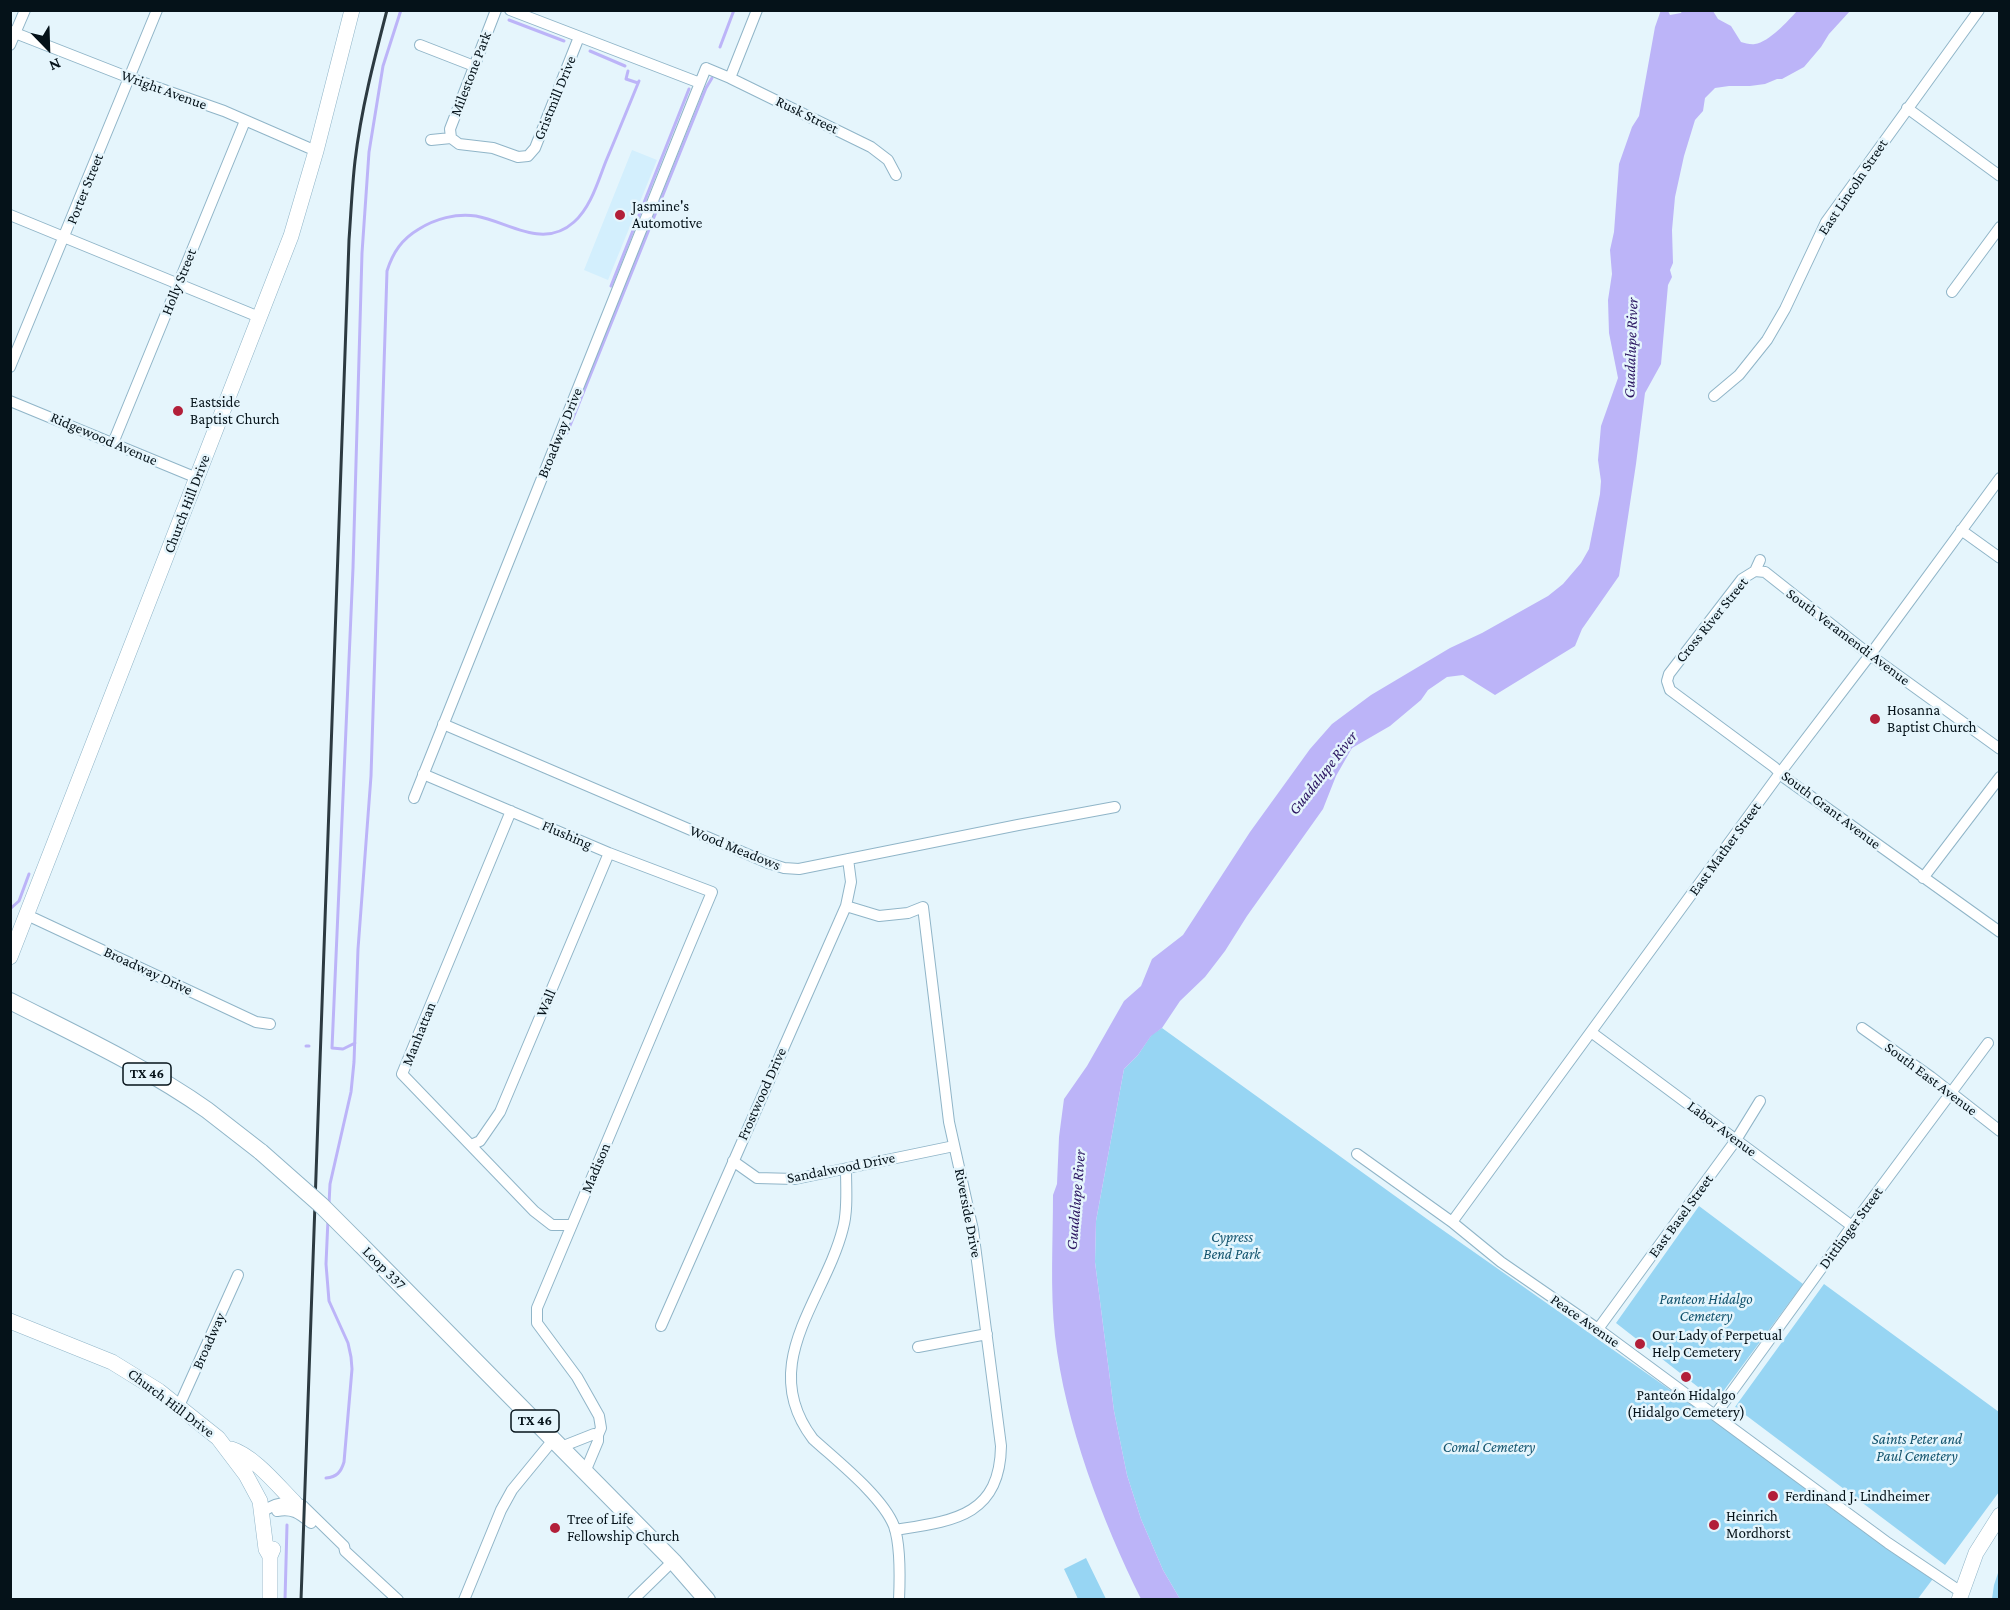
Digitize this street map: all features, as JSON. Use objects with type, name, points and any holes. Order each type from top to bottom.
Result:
[{"type":"main road","name":"Loop 337","points":[[18,1005],[170,1087],[206,1110],[261,1152],[321,1205],[360,1244],[673,1561],[707,1599]]},
{"type":"street","points":[[10,45],[13,32],[25,10]]},
{"type":"street","name":"Porter Street","points":[[10,368],[157,10]]},
{"type":"street","name":"Church Hill Drive","points":[[10,957],[291,236],[316,151],[352,10]]},
{"type":"street","name":"Milestone Park","points":[[451,138],[450,129],[496,10]]},
{"type":"street","points":[[510,10],[700,83]]},
{"type":"street","points":[[730,78],[758,10]]},
{"type":"street","name":"East Lincoln Street","points":[[1714,396],[1739,375],[1767,340],[1785,309],[1826,222],[1979,10]]},
{"type":"street","name":"Wright Avenue","points":[[13,32],[130,78],[224,111],[316,151]]},
{"type":"street","name":"Gristmill Drive","points":[[451,138],[459,144],[493,148],[518,157],[528,156],[535,148],[579,37]]},
{"type":"street","points":[[420,45],[474,66]]},
{"type":"street","name":"Rusk Street","points":[[706,68],[871,147],[888,160],[896,175]]},
{"type":"street","name":"Broadway Drive","points":[[414,798],[706,68]]},
{"type":"street","points":[[1907,108],[2000,176]]},
{"type":"street","name":"Holly Street","points":[[113,443],[245,121]]},
{"type":"street","points":[[431,140],[451,138]]},
{"type":"street","points":[[10,215],[259,317]]},
{"type":"street","points":[[1952,292],[2000,227]]},
{"type":"street","name":"Ridgewood Avenue","points":[[10,401],[197,478]]},
{"type":"street","name":"East Mather Street","points":[[1452,1222],[1780,773],[2000,478]]},
{"type":"street","points":[[1961,530],[2000,558]]},
{"type":"street","name":"Cross River Street","points":[[1667,683],[1669,674],[1745,576],[1755,571],[1760,560]]},
{"type":"street","name":"South Veramendi Avenue","points":[[1755,571],[1765,572],[1870,655],[2000,749]]},
{"type":"street","name":"South Grant Avenue","points":[[1667,683],[1672,693],[2000,932]]},
{"type":"street","name":"Wood Meadows","points":[[443,724],[776,866],[799,869],[1115,807]]},
{"type":"street","name":"Flushing","points":[[423,774],[609,853],[712,892]]},
{"type":"street","points":[[1923,878],[2000,777]]},
{"type":"street","name":"Manhattan","points":[[511,811],[402,1074],[544,1220],[552,1225],[572,1225]]},
{"type":"street","name":"Wall","points":[[471,1146],[480,1141],[500,1112],[609,853]]},
{"type":"street","name":"Frostwood Drive","points":[[661,1326],[846,906],[851,882],[848,859]]},
{"type":"street","name":"Madison","points":[[585,1472],[598,1441],[601,1422],[577,1377],[541,1328],[536,1319],[537,1308],[712,892]]},
{"type":"street","name":"Riverside Drive","points":[[846,906],[879,916],[908,913],[923,907],[945,1087],[954,1146],[968,1201],[1001,1446],[998,1473],[987,1497],[976,1507],[957,1518],[944,1522],[895,1530]]},
{"type":"street","name":"Broadway Drive","points":[[27,915],[256,1022],[270,1024]]},
{"type":"street","name":"South East Avenue","points":[[1862,1028],[2000,1131]]},
{"type":"street","name":"Labor Avenue","points":[[1591,1032],[1852,1226]]},
{"type":"street","name":"Dittlinger Street","points":[[1715,1415],[1988,1043]]},
{"type":"street","name":"East Basel Street","points":[[1598,1329],[1736,1140],[1760,1101]]},
{"type":"street","name":"Sandalwood Drive","points":[[733,1161],[756,1178],[795,1179],[954,1146]]},
{"type":"street","name":"Peace Avenue","points":[[1357,1154],[1452,1222],[1501,1262],[1598,1329],[1960,1596]]},
{"type":"street","points":[[846,1169],[843,1227],[833,1257],[803,1321],[795,1345],[790,1377],[794,1401],[805,1429],[882,1506],[895,1530],[899,1563],[899,1599]]},
{"type":"street","name":"Broadway","points":[[179,1406],[238,1275]]},
{"type":"street","name":"Church Hill Drive","points":[[10,1321],[112,1362],[159,1390],[218,1438],[246,1475],[260,1501],[266,1549],[270,1556],[270,1599]]},
{"type":"street","points":[[918,1347],[987,1334]]},
{"type":"street","points":[[464,1599],[501,1510],[523,1476],[557,1443],[598,1435]]},
{"type":"street","points":[[227,1448],[240,1452],[258,1466],[295,1503],[304,1507],[344,1546],[345,1551],[398,1599]]},
{"type":"street","points":[[262,1512],[277,1504],[295,1503]]},
{"type":"street","points":[[262,1512],[288,1509],[300,1513],[339,1550],[345,1551]]},
{"type":"street","points":[[1960,1596],[1976,1553],[2000,1515]]},
{"type":"street","points":[[633,1599],[673,1561]]},
{"type":"shaded area","name":"Jasmine's Automotive","points":[[632,150],[657,160],[608,280],[584,270]]},
{"type":"green space","points":[[1162,1028],[1427,1219],[1935,1576],[1917,1600],[1180,1599],[1163,1570],[1141,1519],[1127,1475],[1114,1411],[1095,1262],[1096,1221],[1124,1069],[1138,1055],[1152,1034]]},
{"type":"green space","name":"Panteon Hidalgo Cemetery","points":[[1699,1206],[1803,1284],[1716,1401],[1616,1323]]},
{"type":"green space","name":"Saints Peter and Paul Cemetery","points":[[1824,1284],[1999,1412],[1999,1492],[1945,1565],[1735,1407]]},
{"type":"green space","points":[[1086,1558],[1106,1599],[1078,1599],[1064,1569]]},
{"type":"green space","points":[[1999,1570],[1999,1599],[1992,1599],[1994,1585]]},
{"type":"water","name":"Guadalupe River","points":[[1661,10],[1668,11],[1670,15],[1682,11],[1713,11],[1718,19],[1731,26],[1741,42],[1752,44],[1772,35],[1797,11],[1850,11],[1804,67],[1782,79],[1765,84],[1715,88],[1705,98],[1703,111],[1695,120],[1675,197],[1672,230],[1673,263],[1670,270],[1672,277],[1668,285],[1661,364],[1645,393],[1619,576],[1582,629],[1575,646],[1495,695],[1463,675],[1447,677],[1428,690],[1421,700],[1390,726],[1352,748],[1336,776],[1323,809],[1225,951],[1205,977],[1180,1001],[1162,1028],[1151,1036],[1138,1055],[1124,1069],[1096,1221],[1095,1262],[1114,1411],[1127,1475],[1141,1519],[1163,1570],[1180,1599],[1141,1599],[1087,1471],[1067,1403],[1060,1369],[1053,1301],[1053,1195],[1057,1184],[1059,1137],[1064,1099],[1087,1066],[1124,1001],[1141,986],[1152,959],[1183,935],[1250,832],[1310,749],[1332,724],[1371,695],[1450,648],[1548,596],[1563,584],[1581,563],[1589,549],[1600,494],[1598,460],[1601,426],[1618,378],[1609,333],[1608,300],[1612,274],[1610,250],[1614,232],[1619,164],[1632,127],[1639,116],[1655,27]]},
{"type":"waterway","points":[[355,1043],[343,1049],[332,1048],[353,568],[362,253],[369,152],[383,66],[401,10]]},
{"type":"waterway","points":[[720,47],[734,10]]},
{"type":"waterway","points":[[509,20],[564,41]]},
{"type":"waterway","points":[[590,51],[625,66]]},
{"type":"waterway","points":[[628,71],[626,79],[638,83]]},
{"type":"waterway","points":[[567,433],[712,78]]},
{"type":"waterway","points":[[329,1204],[330,1184],[351,1092],[354,1062],[358,949],[371,776],[387,271],[395,252],[408,237],[425,225],[446,218],[461,215],[476,216],[538,234],[550,234],[574,222],[585,209],[593,193],[639,81]]},
{"type":"waterway","points":[[611,286],[689,89]]},
{"type":"waterway","points":[[10,909],[19,901],[29,874]]},
{"type":"waterway","points":[[326,1478],[338,1473],[344,1462],[352,1369],[348,1343],[329,1301],[326,1264],[328,1219]]},
{"type":"waterway","points":[[285,1600],[287,1525]]},
{"type":"railway","points":[[301,1600],[349,240],[354,171],[361,123],[387,10]]},
{"type":"place","name":"Jasmine's Automotive","points":[[620,215]]},
{"type":"place","name":"Eastside Baptist Church","points":[[178,411]]},
{"type":"place","name":"Hosanna Baptist Church","points":[[1875,719]]},
{"type":"place","name":"Our Lady of Perpetual Help Cemetery","points":[[1640,1344]]},
{"type":"place","name":"Panteón Hidalgo (Hidalgo Cemetery)","points":[[1686,1377]]},
{"type":"place","name":"Ferdinand J. Lindheimer","points":[[1773,1496]]},
{"type":"place","name":"Heinrich Mordhorst","points":[[1714,1525]]},
{"type":"place","name":"Tree of Life Fellowship Church","points":[[555,1528]]},
{"type":"park label","name":"Cypress Bend Park","points":[[1232,1246]]},
{"type":"park label","name":"Comal Cemetery","points":[[1489,1447]]}]
